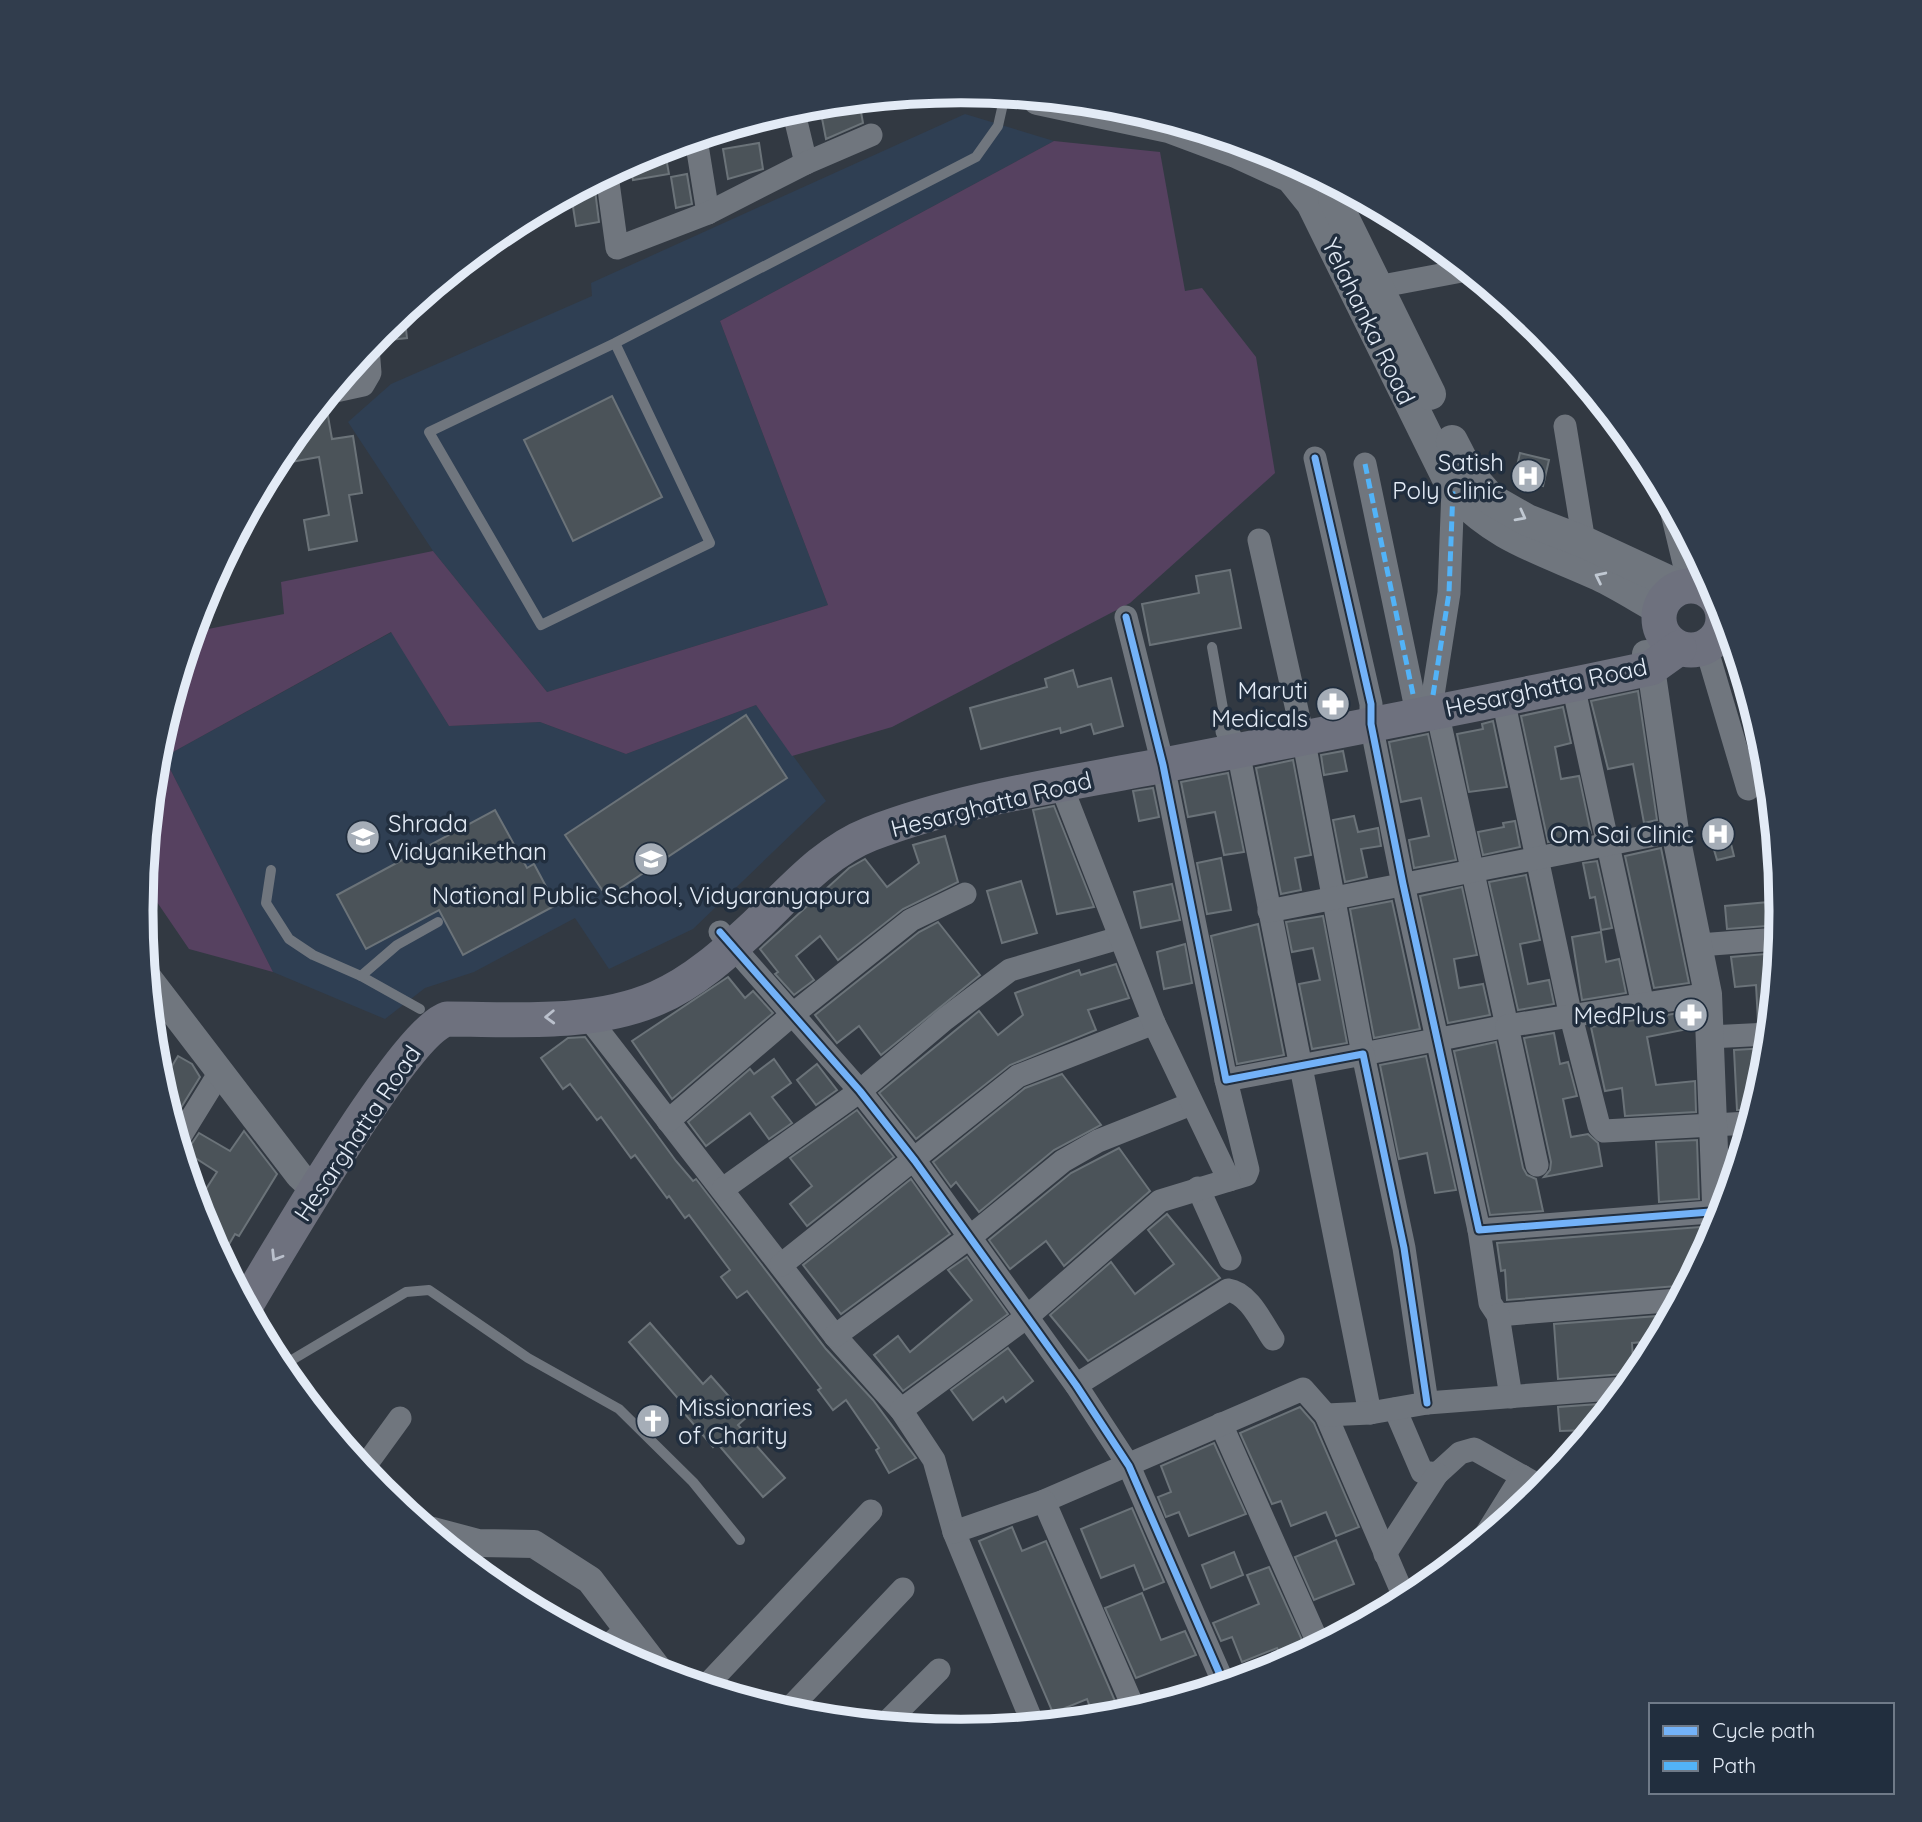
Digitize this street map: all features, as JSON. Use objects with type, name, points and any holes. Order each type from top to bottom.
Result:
[{"type":"main road","name":"Yelahanka Road","points":[[1215,144],[1291,177],[1303,190],[1453,489],[1471,510],[1496,530],[1602,576],[1689,627]]},
{"type":"main road","name":"Yelahanka Road","points":[[1331,194],[1469,474],[1492,500],[1527,520],[1584,541],[1689,627]]},
{"type":"main road","name":"Hesarghatta Road","points":[[1428,702],[1503,699],[1573,685],[1689,627]]},
{"type":"main road","name":"Hesarghatta Road","points":[[239,1272],[417,1041],[438,1021],[447,1018],[587,1016],[657,998],[693,977],[829,831],[851,818],[905,802],[1428,702],[1689,627]]},
{"type":"main road","name":"Hesarghatta Road","points":[[251,1295],[307,1183],[394,1035],[421,1009],[444,999],[626,988],[654,979],[725,940],[830,857],[868,835],[929,815],[1061,785],[1160,755]]},
{"type":"street","points":[[796,121],[806,163]]},
{"type":"street","points":[[608,185],[617,248],[708,213],[806,163],[871,135]]},
{"type":"street","points":[[697,147],[708,213]]},
{"type":"street","points":[[1377,287],[1455,272]]},
{"type":"street","points":[[345,389],[363,385],[370,373],[369,362]]},
{"type":"street","points":[[1564,426],[1584,541]]},
{"type":"street","points":[[1315,458],[1371,714],[1403,884],[1479,1230],[1490,1303],[1498,1315],[1511,1397]]},
{"type":"street","points":[[1366,464],[1472,870],[1537,1165]]},
{"type":"street","points":[[1428,702],[1449,593],[1453,489]]},
{"type":"street","points":[[1259,540],[1300,726],[1363,1054],[1404,1248],[1427,1403]]},
{"type":"street","points":[[1678,541],[1689,627],[1675,831],[1708,994],[1717,1193]]},
{"type":"street","points":[[901,1410],[1027,1316],[1160,1201],[1246,1175],[1248,1170],[1226,1080],[1160,755],[1126,617]]},
{"type":"street","points":[[1689,627],[1748,789]]},
{"type":"street","points":[[1573,685],[1610,844],[1643,1005]]},
{"type":"street","points":[[1503,699],[1571,1017],[1596,1119],[1604,1131],[1740,1123]]},
{"type":"street","points":[[1232,741],[1370,1413]]},
{"type":"street","points":[[1061,785],[1154,1023],[1229,1180]]},
{"type":"street","points":[[1269,911],[1675,831]]},
{"type":"street","points":[[668,1121],[792,1015],[911,920],[965,894]]},
{"type":"street","points":[[723,1189],[860,1091],[945,1019],[1010,970],[1119,938]]},
{"type":"street","points":[[725,940],[860,1091],[915,1161],[1076,1385],[1129,1466],[1221,1676]]},
{"type":"street","points":[[1699,945],[1768,940]]},
{"type":"street","points":[[1226,1080],[1300,1068],[1507,1026],[1708,994]]},
{"type":"street","points":[[158,996],[307,1183]]},
{"type":"street","points":[[587,1016],[835,1336],[901,1410],[939,1469],[954,1532],[1030,1716]]},
{"type":"street","points":[[781,1265],[915,1161],[1018,1076],[1154,1023]]},
{"type":"street","points":[[1709,1037],[1759,1035]]},
{"type":"street","points":[[184,1130],[220,1072]]},
{"type":"street","points":[[835,1336],[970,1237],[1063,1161],[1098,1141],[1191,1104]]},
{"type":"street","points":[[1198,1188],[1230,1259]]},
{"type":"street","points":[[1479,1230],[1708,1218]]},
{"type":"street","points":[[1076,1385],[1228,1290],[1237,1291],[1249,1304],[1273,1339]]},
{"type":"street","points":[[1498,1315],[1668,1301]]},
{"type":"street","points":[[1326,1415],[1370,1413],[1427,1403],[1612,1389]]},
{"type":"street","points":[[954,1532],[1044,1501],[1303,1390],[1326,1415],[1401,1589]]},
{"type":"street","points":[[1395,1409],[1422,1472],[1437,1474]]},
{"type":"street","points":[[369,1460],[400,1418]]},
{"type":"street","points":[[1221,1424],[1315,1636]]},
{"type":"street","points":[[1385,1554],[1437,1474],[1468,1449],[1481,1451],[1532,1482]]},
{"type":"street","points":[[1499,1513],[1522,1476]]},
{"type":"street","points":[[1044,1501],[1130,1700]]},
{"type":"street","points":[[712,1679],[872,1511]]},
{"type":"street","points":[[448,1535],[478,1542],[534,1544],[590,1580],[617,1638]]},
{"type":"street","points":[[795,1701],[903,1589]]},
{"type":"street","points":[[893,1716],[939,1670]]},
{"type":"lane","points":[[615,343],[710,543],[541,625],[429,432],[615,343],[976,157],[998,126],[1003,105]]},
{"type":"lane","points":[[1212,647],[1232,741]]},
{"type":"lane","points":[[271,870],[266,903],[289,939],[313,955],[361,976],[421,1009]]},
{"type":"lane","points":[[361,976],[397,945],[438,922]]},
{"type":"lane","points":[[290,1361],[406,1292],[429,1290],[528,1358],[619,1409],[693,1482],[740,1540]]},
{"type":"shaded area","points":[[965,114],[1054,141],[720,321],[828,605],[547,692],[433,551],[348,422],[391,384],[592,296],[591,283]]},
{"type":"shaded area","points":[[1054,141],[1160,152],[1185,291],[1202,288],[1256,357],[1275,473],[1130,603],[892,727],[792,756],[756,705],[626,754],[540,722],[449,726],[391,632],[169,754],[181,702],[204,630],[284,614],[281,582],[433,551],[547,692],[828,605],[720,321]]},
{"type":"shaded area","name":"Shrada Vidyanikethan","points":[[392,632],[449,726],[540,722],[626,754],[756,705],[826,801],[693,929],[609,969],[575,918],[474,972],[425,988],[385,1019],[273,972],[167,763],[169,754]]},
{"type":"shaded area","points":[[167,763],[273,972],[189,949],[154,897],[160,806]]},
{"type":"building","points":[[861,110],[863,123],[826,139],[822,116]]},
{"type":"building","points":[[759,143],[763,169],[728,179],[723,149]]},
{"type":"building","points":[[666,159],[669,174],[633,180],[632,174]]},
{"type":"building","points":[[687,174],[692,204],[676,208],[671,177]]},
{"type":"building","points":[[595,192],[599,222],[576,226],[572,203]]},
{"type":"building","points":[[406,325],[407,338],[390,340]]},
{"type":"building","points":[[612,396],[662,497],[573,541],[524,440]]},
{"type":"building","points":[[327,411],[332,439],[353,436],[362,493],[349,495],[357,541],[309,550],[304,520],[329,515],[319,457],[289,462]]},
{"type":"building","points":[[1520,453],[1549,460],[1543,486],[1514,479]]},
{"type":"building","points":[[1230,570],[1241,628],[1150,645],[1142,604],[1199,593],[1196,576]]},
{"type":"building","points":[[1073,670],[1078,687],[1111,678],[1123,726],[1094,734],[1091,724],[1061,733],[1060,728],[981,749],[970,708],[1047,687],[1045,679]]},
{"type":"building","points":[[1638,691],[1657,820],[1644,823],[1633,764],[1608,769],[1591,701]]},
{"type":"building","points":[[1563,707],[1571,743],[1555,747],[1561,779],[1579,776],[1591,833],[1548,842],[1521,716]]},
{"type":"building","points":[[746,715],[787,778],[607,897],[565,835]]},
{"type":"building","points":[[1493,721],[1507,787],[1469,792],[1457,734],[1483,729],[1482,724]]},
{"type":"building","points":[[1428,734],[1456,860],[1414,868],[1409,840],[1429,836],[1421,798],[1401,802],[1389,742]]},
{"type":"building","points":[[1343,751],[1347,771],[1324,775],[1321,755]]},
{"type":"building","points":[[1293,760],[1311,855],[1295,858],[1301,890],[1281,894],[1256,768]]},
{"type":"building","points":[[1228,773],[1244,852],[1224,855],[1215,812],[1188,817],[1181,782]]},
{"type":"building","points":[[1153,788],[1159,817],[1139,821],[1133,791]]},
{"type":"building","points":[[1054,806],[1094,907],[1057,914],[1033,810]]},
{"type":"building","points":[[495,810],[527,868],[534,864],[556,905],[463,955],[439,910],[366,949],[337,895]]},
{"type":"building","points":[[1354,816],[1358,832],[1378,828],[1381,846],[1361,849],[1367,877],[1345,882],[1333,820]]},
{"type":"building","points":[[1515,821],[1520,847],[1483,855],[1478,832],[1504,827],[1503,823]]},
{"type":"building","points":[[1726,824],[1734,856],[1717,860],[1708,829]]},
{"type":"building","points":[[945,836],[958,882],[903,909],[838,960],[820,936],[796,956],[814,980],[794,995],[775,974],[778,972],[760,949],[849,868],[865,859],[887,887],[919,863],[913,845]]},
{"type":"building","points":[[1661,848],[1689,983],[1654,988],[1625,856]]},
{"type":"building","points":[[1221,858],[1231,910],[1207,914],[1197,863]]},
{"type":"building","points":[[1597,861],[1612,928],[1601,930],[1595,897],[1590,898],[1583,863]]},
{"type":"building","points":[[1526,875],[1540,940],[1520,944],[1528,984],[1549,980],[1554,1004],[1518,1010],[1489,882]]},
{"type":"building","points":[[1021,881],[1037,933],[1002,943],[987,891]]},
{"type":"building","points":[[1172,884],[1180,920],[1141,928],[1134,892]]},
{"type":"building","points":[[1462,887],[1477,955],[1454,959],[1459,988],[1483,984],[1490,1015],[1448,1023],[1420,896]]},
{"type":"building","points":[[1392,901],[1420,1029],[1374,1038],[1350,909]]},
{"type":"building","points":[[1769,902],[1768,926],[1727,929],[1725,906]]},
{"type":"building","points":[[1323,916],[1347,1043],[1312,1049],[1299,984],[1320,980],[1313,948],[1292,952],[1286,922]]},
{"type":"building","points":[[938,922],[980,975],[881,1055],[859,1026],[837,1043],[815,1015],[919,932]]},
{"type":"building","points":[[1258,924],[1284,1055],[1237,1064],[1211,936]]},
{"type":"building","points":[[1601,932],[1606,962],[1619,959],[1626,993],[1582,1000],[1572,937]]},
{"type":"building","points":[[1185,944],[1192,983],[1164,989],[1157,952]]},
{"type":"building","points":[[1767,954],[1761,1021],[1758,1021],[1756,985],[1735,987],[1731,957]]},
{"type":"building","points":[[1116,964],[1129,998],[1088,1010],[1096,1030],[1010,1065],[916,1139],[879,1093],[979,1011],[998,1035],[1023,1015],[1015,993],[1079,970],[1081,975]]},
{"type":"building","points":[[728,977],[745,998],[753,991],[773,1013],[672,1099],[632,1041]]},
{"type":"building","points":[[1692,1011],[1693,1028],[1647,1037],[1656,1085],[1695,1081],[1696,1112],[1625,1116],[1622,1088],[1605,1091],[1591,1027]]},
{"type":"building","points":[[1554,1033],[1560,1064],[1568,1062],[1577,1096],[1563,1099],[1571,1137],[1588,1134],[1598,1143],[1602,1166],[1544,1177],[1550,1170],[1551,1162],[1524,1038]]},
{"type":"building","points":[[585,1037],[676,1161],[693,1181],[696,1179],[826,1349],[873,1400],[916,1458],[889,1473],[876,1450],[879,1448],[846,1400],[833,1410],[818,1390],[821,1388],[747,1291],[737,1298],[721,1277],[730,1270],[689,1215],[685,1218],[635,1155],[631,1158],[601,1117],[597,1120],[570,1084],[563,1089],[541,1058],[568,1038]]},
{"type":"building","points":[[1496,1042],[1523,1168],[1527,1175],[1536,1179],[1543,1211],[1490,1215],[1454,1051]]},
{"type":"building","points":[[1756,1049],[1743,1110],[1737,1110],[1734,1050]]},
{"type":"building","points":[[178,1056],[192,1064],[200,1077],[179,1111],[169,1070]]},
{"type":"building","points":[[1426,1056],[1456,1190],[1435,1193],[1427,1153],[1399,1159],[1380,1065]]},
{"type":"building","points":[[774,1059],[791,1083],[772,1097],[792,1123],[769,1139],[750,1113],[706,1146],[688,1122],[750,1069],[754,1074]]},
{"type":"building","points":[[817,1064],[837,1090],[816,1105],[797,1080]]},
{"type":"building","points":[[1062,1074],[1101,1125],[1054,1150],[979,1212],[956,1182],[951,1187],[933,1162],[1025,1088]]},
{"type":"building","points":[[857,1110],[894,1157],[807,1226],[790,1204],[812,1186],[790,1158]]},
{"type":"building","points":[[244,1131],[277,1174],[239,1236],[235,1234],[227,1247],[204,1192],[217,1172],[191,1156],[189,1147],[199,1133],[230,1151]]},
{"type":"building","points":[[1697,1140],[1699,1199],[1659,1202],[1656,1142]]},
{"type":"building","points":[[1119,1148],[1150,1191],[1064,1266],[1046,1241],[1010,1269],[989,1240],[1071,1173]]},
{"type":"building","points":[[911,1179],[950,1234],[841,1314],[803,1265]]},
{"type":"building","points":[[1167,1214],[1220,1278],[1088,1361],[1050,1315],[1111,1262],[1135,1294],[1174,1264],[1148,1230]]},
{"type":"building","points":[[1700,1227],[1701,1232],[1676,1286],[1507,1300],[1505,1270],[1501,1271],[1497,1243]]},
{"type":"building","points":[[967,1257],[1008,1314],[903,1391],[874,1355],[898,1336],[910,1352],[972,1300],[948,1270]]},
{"type":"building","points":[[1660,1316],[1644,1342],[1632,1343],[1633,1360],[1623,1374],[1558,1379],[1554,1324]]},
{"type":"building","points":[[650,1323],[703,1384],[711,1376],[747,1417],[738,1425],[785,1478],[763,1497],[717,1443],[713,1447],[678,1406],[682,1403],[629,1342]]},
{"type":"building","points":[[1008,1348],[1033,1381],[1006,1402],[1003,1397],[973,1420],[951,1390]]},
{"type":"building","points":[[1601,1404],[1579,1430],[1560,1431],[1558,1407]]},
{"type":"building","points":[[1300,1407],[1314,1423],[1359,1527],[1336,1536],[1326,1512],[1291,1526],[1281,1501],[1272,1504],[1240,1433]]},
{"type":"building","points":[[1214,1443],[1246,1514],[1189,1536],[1179,1512],[1166,1517],[1158,1497],[1171,1492],[1161,1466]]},
{"type":"building","points":[[1132,1508],[1164,1582],[1144,1590],[1134,1565],[1101,1578],[1081,1529]]},
{"type":"building","points":[[1012,1527],[1022,1551],[1046,1541],[1116,1704],[1090,1708],[1087,1699],[1053,1713],[979,1541]]},
{"type":"building","points":[[1336,1540],[1354,1584],[1314,1600],[1295,1557]]},
{"type":"building","points":[[1234,1552],[1243,1575],[1211,1588],[1202,1565]]},
{"type":"building","points":[[1269,1567],[1303,1642],[1279,1653],[1277,1648],[1242,1662],[1232,1637],[1221,1641],[1213,1623],[1259,1604],[1247,1575]]},
{"type":"building","points":[[1142,1593],[1161,1640],[1185,1631],[1196,1655],[1136,1678],[1105,1608]]},
{"type":"marked path","points":[[1365,464],[1414,699]]},
{"type":"marked path","points":[[1433,695],[1449,593],[1453,489]]},
{"type":"cycle path","points":[[1315,458],[1371,704],[1371,724],[1403,884],[1479,1230],[1710,1212]]},
{"type":"cycle path","points":[[1126,617],[1163,765],[1226,1080],[1363,1054],[1404,1248],[1427,1403]]},
{"type":"cycle path","points":[[720,932],[860,1091],[915,1161],[1076,1385],[1129,1466],[1221,1676]]},
{"type":"place","name":"Satish Poly Clinic","points":[[1528,476]]},
{"type":"place","name":"Maruti Medicals","points":[[1333,704]]},
{"type":"place","name":"Om Sai Clinic","points":[[1718,834]]},
{"type":"place","name":"Shrada Vidyanikethan","points":[[363,837]]},
{"type":"place","name":"National Public School, Vidyaranyapura","points":[[651,859]]},
{"type":"place","name":"MedPlus","points":[[1691,1015]]},
{"type":"place","name":"Missionaries of Charity","points":[[653,1421]]}]
